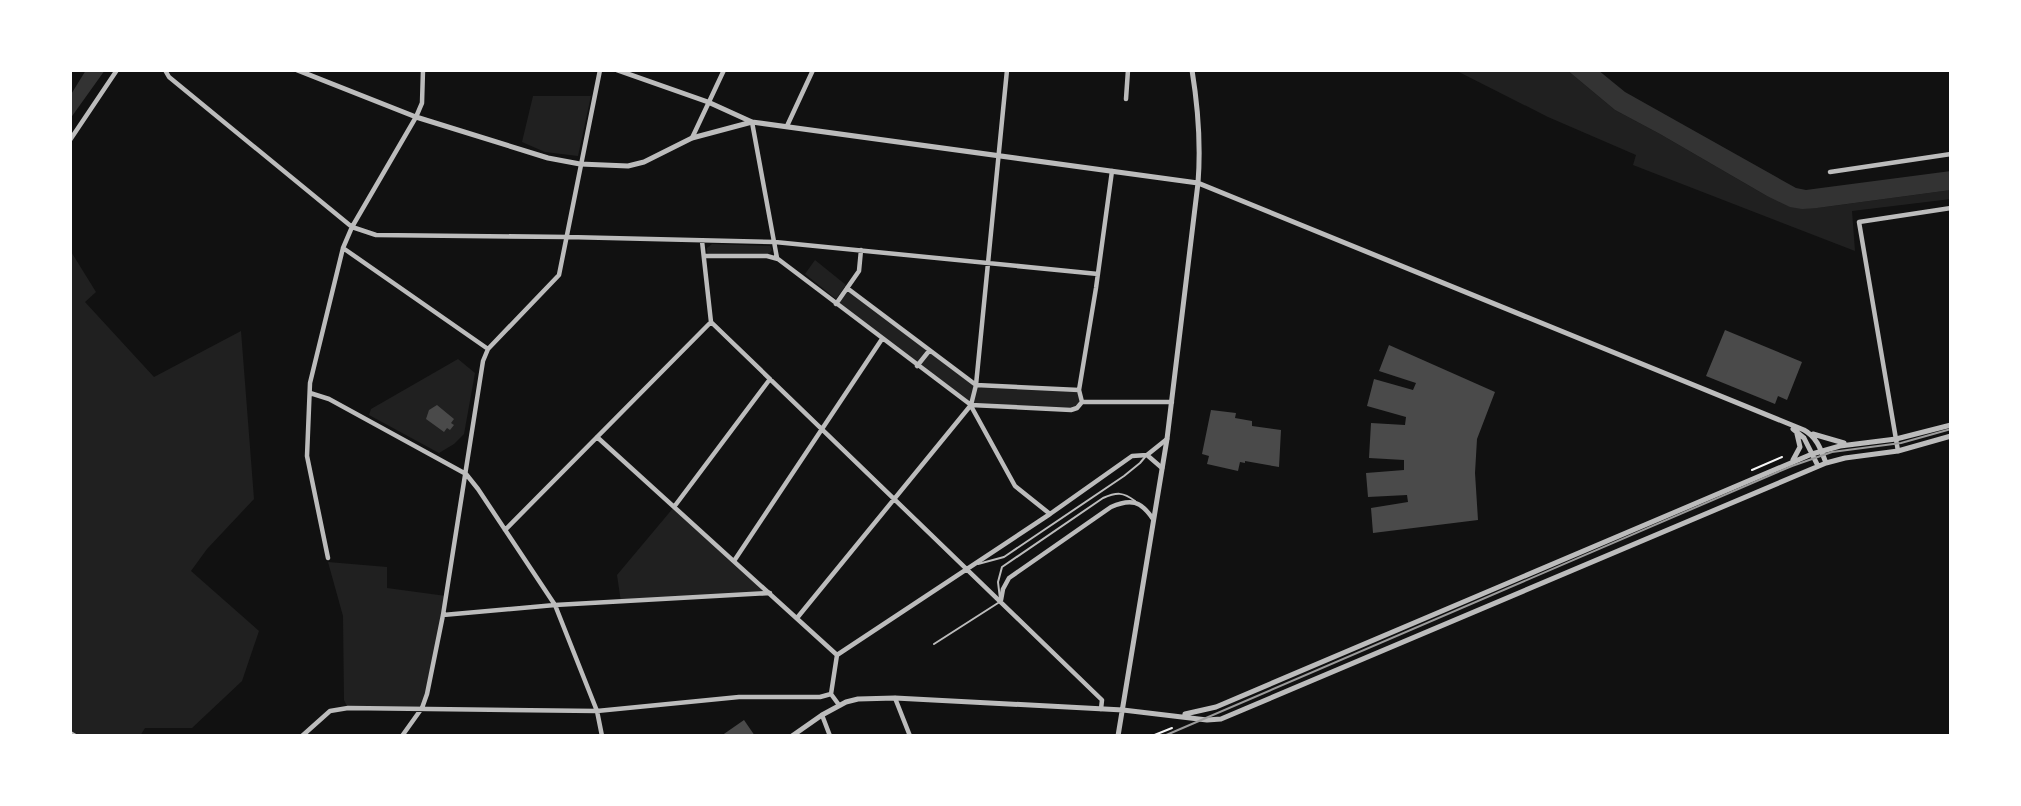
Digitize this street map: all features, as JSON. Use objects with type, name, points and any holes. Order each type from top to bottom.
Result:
[{"type":"street","points":[[70,140],[117,70]]},
{"type":"street","points":[[165,70],[169,77],[352,227],[376,235],[775,242],[1098,274]]},
{"type":"street","points":[[296,70],[416,117],[548,158],[580,164],[628,166],[644,162],[692,138],[752,122]]},
{"type":"street","points":[[328,558],[307,456],[310,383],[343,248],[352,227],[416,117],[422,103],[423,70]]},
{"type":"street","points":[[402,736],[422,708],[427,694],[443,615],[483,361],[488,349],[559,275],[600,70]]},
{"type":"street","points":[[617,70],[708,102],[752,122],[1198,183],[1811,434],[1850,445]]},
{"type":"street","points":[[692,138],[724,70]]},
{"type":"street","points":[[787,126],[813,70]]},
{"type":"street","points":[[797,618],[971,405],[976,385],[1007,70]]},
{"type":"street","points":[[1126,99],[1128,70]]},
{"type":"street","points":[[1118,736],[1163,468],[1198,183],[1199,142],[1192,70]]},
{"type":"street","points":[[752,122],[778,259]]},
{"type":"street","points":[[1830,172],[1951,154]]},
{"type":"street","points":[[1082,401],[1079,390],[1112,171]]},
{"type":"street","points":[[1898,451],[1859,222],[1951,208]]},
{"type":"street","points":[[702,241],[711,322],[1102,700],[1101,709]]},
{"type":"street","points":[[343,248],[488,349]]},
{"type":"street","points":[[836,304],[859,271],[861,250]]},
{"type":"street","points":[[704,256],[767,256],[778,259],[971,405],[1015,486],[1050,513]]},
{"type":"street","points":[[848,288],[976,385],[1079,390]]},
{"type":"street","points":[[505,530],[711,322]]},
{"type":"street","points":[[734,561],[882,339]]},
{"type":"street","points":[[917,366],[929,351]]},
{"type":"street","points":[[674,507],[770,379]]},
{"type":"street","points":[[310,393],[329,399],[466,474],[555,606],[597,711],[602,736]]},
{"type":"street","points":[[1082,401],[1172,402]]},
{"type":"street","points":[[971,405],[1071,410],[1077,408],[1082,401]]},
{"type":"street","points":[[1785,423],[1804,438],[1818,466]]},
{"type":"street","points":[[1179,716],[1216,707],[1812,454],[1850,445],[1896,439],[1951,425]]},
{"type":"street","points":[[1791,463],[1800,447],[1796,431]]},
{"type":"street","points":[[1811,434],[1826,463]]},
{"type":"street","points":[[792,736],[839,705],[858,699],[895,698],[1123,710],[1207,720],[1221,719],[1818,466],[1845,458],[1898,451],[1951,436]]},
{"type":"street","points":[[597,437],[837,655]]},
{"type":"street","points":[[839,705],[831,694],[837,655],[1132,456],[1147,455],[1167,439]]},
{"type":"street","points":[[1147,455],[1163,468]]},
{"type":"street","points":[[1000,601],[1009,578],[1111,507],[1124,501],[1137,502],[1153,519]]},
{"type":"street","points":[[443,615],[769,593]]},
{"type":"street","points":[[302,736],[330,710],[348,708],[597,711],[739,697],[820,697],[831,694]]},
{"type":"street","points":[[895,698],[910,736]]},
{"type":"street","points":[[822,715],[830,736]]},
{"type":"street","points":[[70,733],[75,736]]},
{"type":"lane","points":[[967,568],[1004,556],[1124,476],[1147,455]]},
{"type":"lane","points":[[934,644],[1000,601],[998,582],[1002,567],[1103,498],[1116,493],[1125,494],[1137,502]]},
{"type":"path","points":[[1752,470],[1782,457]]},
{"type":"path","points":[[1152,736],[1171,728]]},
{"type":"shaded area","points":[[86,70],[105,70],[70,119],[70,96]]},
{"type":"shaded area","points":[[1455,70],[1567,70],[1615,110],[1767,196],[1817,208],[1951,190],[1951,199],[1852,211],[1855,251],[1633,165],[1636,155],[1548,117]]},
{"type":"shaded area","points":[[1567,70],[1598,70],[1625,92],[1796,188],[1806,190],[1951,171],[1951,190],[1817,208],[1790,207],[1615,110]]},
{"type":"shaded area","points":[[533,96],[591,96],[578,156],[545,152],[522,142]]},
{"type":"shaded area","points":[[712,244],[770,246],[772,250],[769,254],[709,254],[707,248]]},
{"type":"shaded area","points":[[70,250],[96,292],[85,302],[154,377],[241,331],[254,499],[207,549],[191,571],[259,631],[242,681],[192,728],[145,728],[140,736],[75,736],[70,733]]},
{"type":"shaded area","points":[[815,260],[846,285],[836,299],[805,274]]},
{"type":"shaded area","points":[[847,288],[976,385],[1079,390],[1082,402],[1077,408],[971,405],[836,304]]},
{"type":"shaded area","points":[[458,359],[475,373],[464,434],[454,444],[439,453],[369,415],[371,409]]},
{"type":"shaded area","points":[[674,507],[770,593],[621,602],[617,575]]},
{"type":"shaded area","points":[[328,562],[387,567],[387,588],[446,596],[422,708],[348,708],[344,700],[343,616]]},
{"type":"building","points":[[1725,330],[1802,362],[1787,400],[1778,396],[1775,404],[1706,376]]},
{"type":"building","points":[[1389,345],[1495,392],[1477,439],[1475,473],[1478,520],[1373,533],[1371,508],[1408,502],[1407,495],[1368,497],[1366,473],[1404,470],[1404,460],[1369,458],[1371,423],[1405,425],[1406,417],[1367,406],[1374,379],[1413,390],[1416,383],[1379,371]]},
{"type":"building","points":[[437,405],[454,419],[450,430],[447,428],[444,432],[426,419],[429,410]]},
{"type":"building","points":[[1211,410],[1236,413],[1235,418],[1252,421],[1252,426],[1281,430],[1279,467],[1245,461],[1240,462],[1238,471],[1207,464],[1209,456],[1202,454]]},
{"type":"building","points":[[744,720],[755,736],[721,736]]},
{"type":"tram line","points":[[1164,736],[1792,466],[1832,452],[1901,443],[1951,429]]}]
